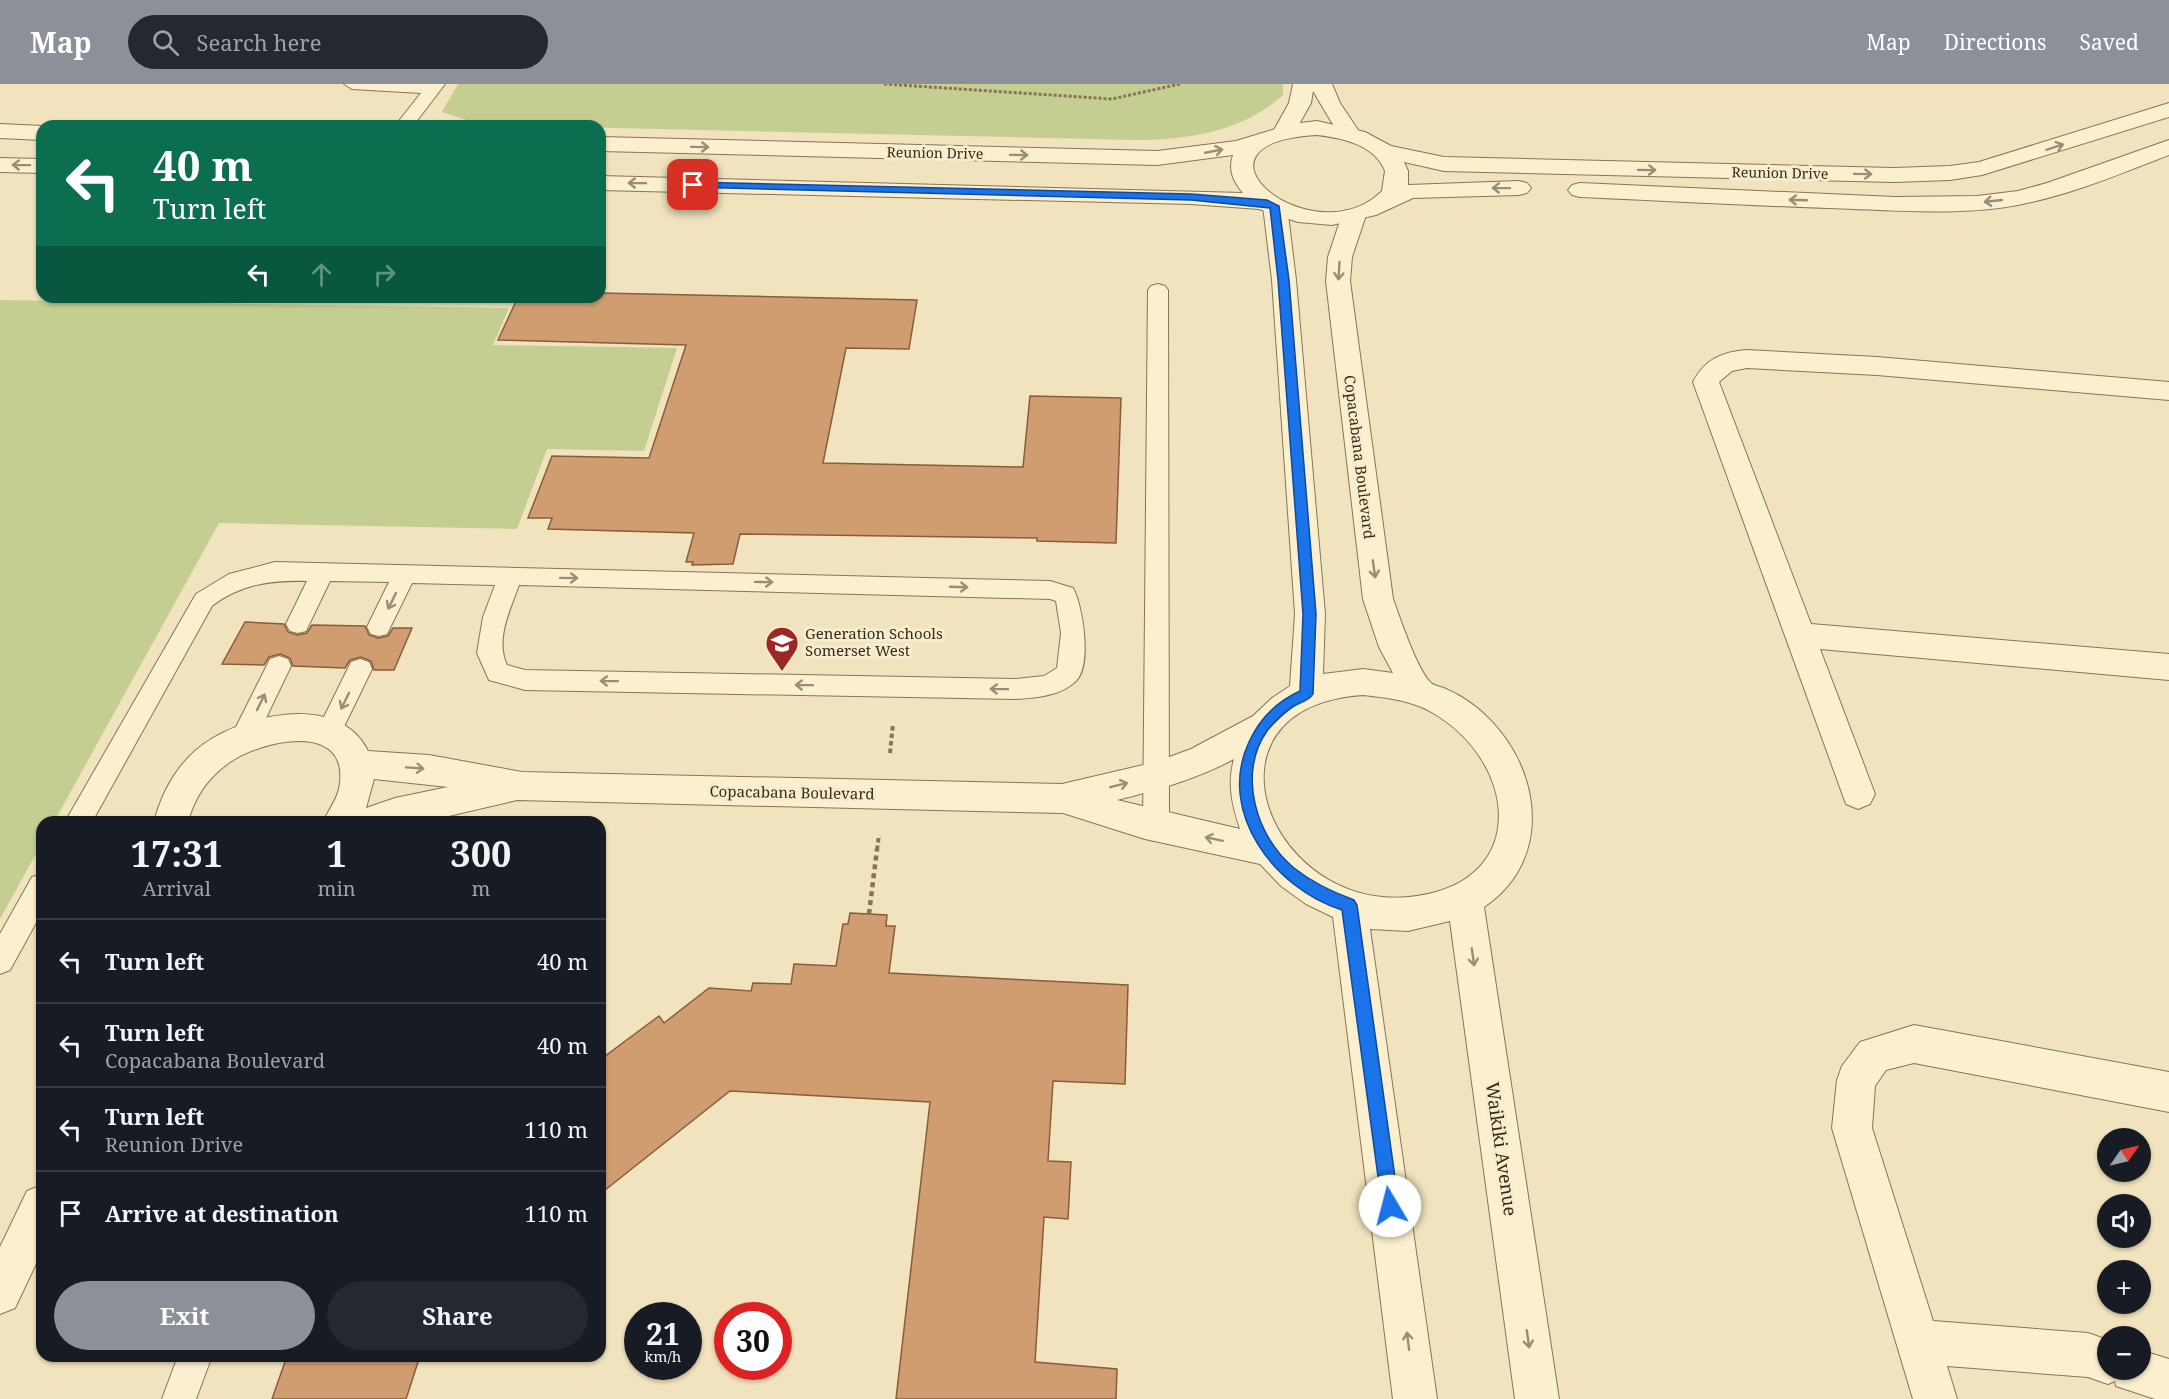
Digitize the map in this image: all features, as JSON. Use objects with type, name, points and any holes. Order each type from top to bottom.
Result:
[{"type":"street","points":[[1276,133],[1300,103],[1304,84]]},
{"type":"street","points":[[1321,84],[1329,103],[1349,133]]},
{"type":"street","name":"Reunion Drive","points":[[1384,151],[1444,164],[1882,175],[1950,173],[2010,161],[2169,110]]},
{"type":"street","points":[[606,183],[1191,197],[1271,204],[1314,217],[1354,215],[1388,199],[1396,186],[1396,171],[1384,151],[1349,133],[1317,128],[1276,133],[1256,143],[1242,161],[1242,172],[1246,183],[1271,204],[1284,280],[1310,614],[1306,694]]},
{"type":"street","points":[[0,131],[36,133]]},
{"type":"street","name":"Reunion Drive","points":[[606,144],[1156,158],[1239,147],[1276,133]]},
{"type":"street","name":"Reunion Drive","points":[[1388,199],[1411,191],[1478,188],[1934,205],[1968,203],[1998,201],[2040,192],[2169,147]]},
{"type":"street","points":[[0,165],[36,166]]},
{"type":"street","name":"Copacabana Boulevard","points":[[1354,215],[1340,257],[1338,281],[1376,588],[1395,647],[1420,693]]},
{"type":"street","points":[[1858,794],[1706,382],[1710,373],[1719,366],[1734,360],[1747,359],[1877,366],[2169,391]]},
{"type":"street","points":[[1800,635],[2169,667]]},
{"type":"street","points":[[1364,682],[1405,687],[1445,704],[1479,729],[1504,762],[1516,799],[1515,838],[1498,873],[1465,899],[1422,913],[1374,913],[1327,898],[1287,871],[1259,836],[1246,797],[1247,760],[1262,727],[1289,702],[1306,694],[1324,687],[1364,682]]},
{"type":"street","points":[[172,816],[176,801],[192,776],[216,754],[244,737],[304,726],[329,732],[347,745],[357,764],[357,787],[344,816]]},
{"type":"street","name":"Copacabana Boulevard","points":[[1062,799],[1157,776],[1203,759],[1262,727]]},
{"type":"street","name":"Copacabana Boulevard","points":[[357,764],[429,769],[522,787],[1062,799],[1156,826],[1271,850]]},
{"type":"street","name":"Copacabana Boulevard","points":[[387,816],[522,787]]},
{"type":"street","name":"Waikiki Avenue","points":[[1465,899],[1537,1399]]},
{"type":"street","points":[[1349,905],[1415,1399]]},
{"type":"street","points":[[1935,1399],[1852,1128],[1856,1080],[1874,1055],[1914,1044],[2169,1092]]},
{"type":"street","points":[[0,1293],[36,1218]]},
{"type":"street","points":[[1917,1342],[2088,1355],[2097,1358]]},
{"type":"street","points":[[2151,1376],[2169,1381]]},
{"type":"lane","points":[[352,84],[435,86]]},
{"type":"lane","points":[[409,120],[435,86]]},
{"type":"lane","points":[[1156,826],[1158,290]]},
{"type":"lane","points":[[81,816],[204,600],[219,587],[238,578],[275,572],[405,574],[1050,590],[1065,594],[1072,611],[1074,635],[1069,673],[1057,683],[1043,687],[1015,689],[525,680],[498,673],[489,653],[495,617],[510,577]]},
{"type":"lane","points":[[298,624],[322,573]]},
{"type":"lane","points":[[379,627],[405,574]]},
{"type":"lane","points":[[244,737],[279,666]]},
{"type":"lane","points":[[329,732],[360,669]]},
{"type":"lane","points":[[0,962],[36,897]]},
{"type":"lane","points":[[179,1399],[193,1362]]},
{"type":"path","points":[[884,84],[1112,99],[1180,84]]},
{"type":"green space","points":[[458,84],[1283,84],[1283,95],[1250,118],[1194,136],[1154,140],[606,128],[606,120],[466,120],[442,112]]},
{"type":"green space","points":[[0,300],[36,301],[36,303],[509,308],[493,345],[677,348],[644,451],[547,449],[517,529],[219,523],[57,816],[36,816],[36,854],[0,919]]},
{"type":"building","points":[[606,293],[917,300],[909,349],[846,348],[823,463],[1023,467],[1030,396],[1121,398],[1116,543],[1037,541],[1037,538],[740,534],[733,564],[692,565],[693,562],[686,562],[694,533],[548,529],[552,518],[528,518],[552,456],[649,458],[686,345],[498,340],[515,303],[606,303]]},
{"type":"building","points":[[245,622],[284,624],[288,632],[297,635],[307,633],[312,625],[365,626],[369,635],[378,638],[388,636],[393,628],[412,628],[394,670],[374,670],[371,661],[361,657],[350,660],[345,668],[293,666],[290,658],[280,654],[269,657],[264,665],[222,664]]},
{"type":"building","points":[[850,913],[887,915],[886,926],[895,926],[889,973],[1128,985],[1125,1084],[1053,1081],[1048,1161],[1071,1162],[1068,1219],[1044,1217],[1035,1362],[1117,1369],[1116,1399],[896,1399],[930,1102],[730,1091],[606,1189],[606,1056],[659,1016],[664,1023],[709,988],[751,991],[753,983],[791,984],[794,964],[836,966],[843,924],[848,924]]},
{"type":"building","points":[[285,1362],[418,1362],[406,1399],[272,1399]]},
{"type":"place","name":"Generation Schools Somerset West","points":[[782,672]]},
{"type":"route","points":[[693,185],[1191,197],[1235,202],[1267,202],[1275,206],[1284,280],[1310,614],[1306,694],[1289,702],[1262,727],[1247,760],[1246,797],[1259,836],[1287,871],[1327,898],[1349,905],[1390,1206]]}]
